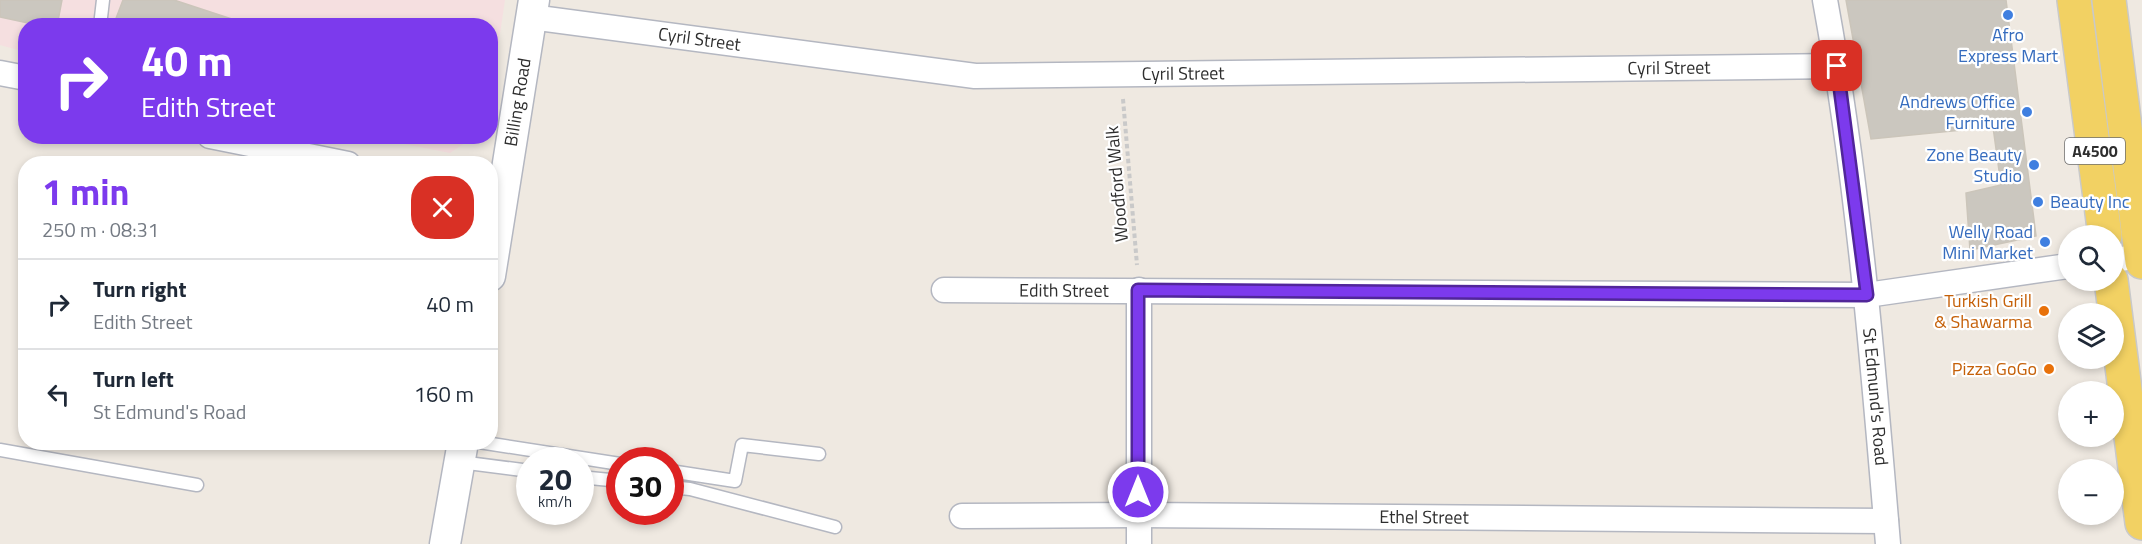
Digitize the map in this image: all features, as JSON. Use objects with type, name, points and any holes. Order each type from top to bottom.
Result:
[{"type":"main road","name":"A4500","points":[[2074,0],[2104,225]]},
{"type":"main road","name":"A4500","points":[[2109,0],[2142,262]]},
{"type":"main road","points":[[2112,291],[2142,523]]},
{"type":"street","name":"St Edmund's Road","points":[[1825,0],[1837,66],[1867,295],[1887,532]]},
{"type":"street","name":"Cyril Street","points":[[533,8],[975,76],[1837,66]]},
{"type":"street","name":"Billing Road","points":[[498,186],[533,8]]},
{"type":"street","points":[[0,73],[18,76]]},
{"type":"street","points":[[251,144],[311,156]]},
{"type":"street","points":[[2124,259],[2141,256]]},
{"type":"street","name":"Edith Street","points":[[944,290],[1867,295],[2058,267]]},
{"type":"street","points":[[1138,290],[1138,544]]},
{"type":"street","points":[[445,544],[467,450]]},
{"type":"street","name":"Ethel Street","points":[[962,516],[1138,515],[1887,532]]},
{"type":"lane","points":[[101,18],[103,0]]},
{"type":"lane","points":[[684,473],[735,481],[742,445],[819,454]]},
{"type":"lane","points":[[0,450],[197,484]]},
{"type":"lane","points":[[470,450],[516,466]]},
{"type":"lane","points":[[477,450],[606,463]]},
{"type":"lane","points":[[684,488],[835,527]]},
{"type":"path","name":"Woodford Walk","points":[[1121,75],[1138,290]]},
{"type":"shaded area","points":[[0,0],[505,0],[498,48],[498,18],[18,18],[18,50],[0,45]]},
{"type":"shaded area","points":[[404,144],[464,144],[450,153]]},
{"type":"building","points":[[0,0],[62,0],[59,18],[18,18],[18,21],[0,17]]},
{"type":"building","points":[[123,0],[174,0],[229,18],[116,18]]},
{"type":"building","points":[[1846,0],[2006,0],[2036,236],[1970,250],[1966,193],[2001,185],[1993,127],[1871,139]]},
{"type":"place","name":"Afro Express Mart","points":[[2008,15]]},
{"type":"place","name":"Andrews Office Furniture","points":[[2027,112]]},
{"type":"place","name":"Zone Beauty Studio","points":[[2034,165]]},
{"type":"place","name":"Beauty Inc","points":[[2038,202]]},
{"type":"place","name":"Welly Road Mini Market","points":[[2045,242]]},
{"type":"place","name":"Turkish Grill & Shawarma","points":[[2044,311]]},
{"type":"place","name":"Pizza GoGo","points":[[2049,369]]},
{"type":"route","points":[[1138,492],[1138,290],[1867,295],[1837,66]]}]
